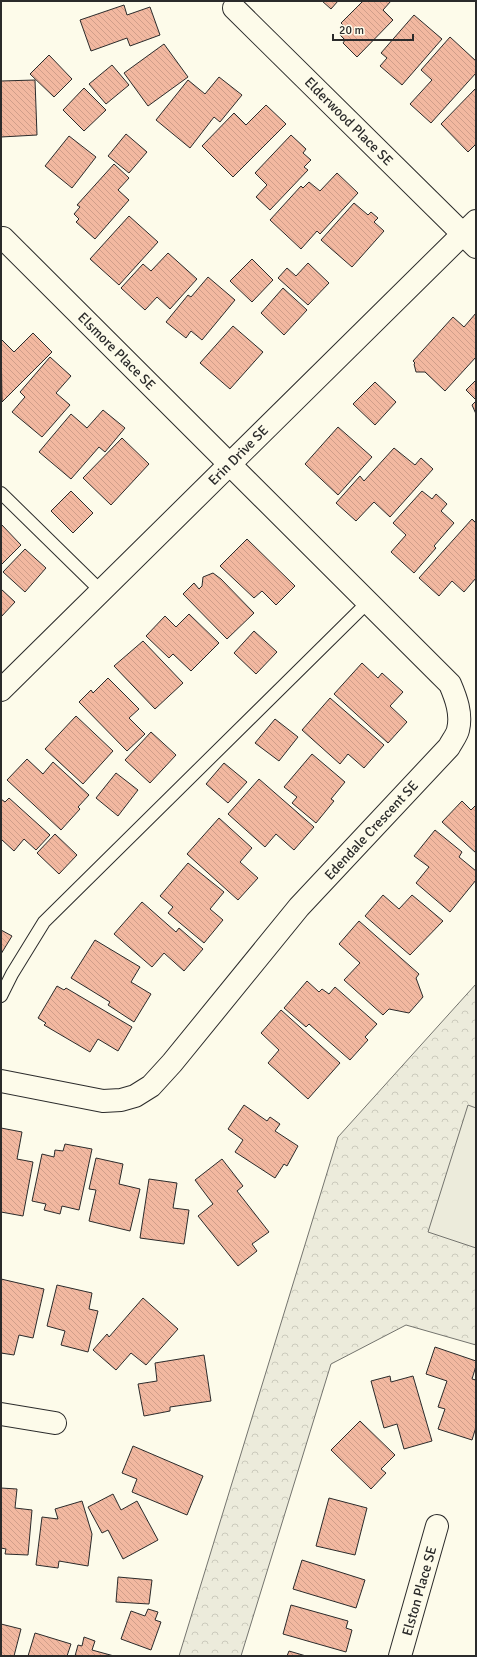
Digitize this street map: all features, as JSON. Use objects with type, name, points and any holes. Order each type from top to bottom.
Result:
[{"type":"street","name":"Elderwood Place SE","points":[[234,8],[472,234]]},
{"type":"street","name":"Erin Drive SE","points":[[1,690],[230,463],[472,234]]},
{"type":"street","name":"Elsmore Place SE","points":[[3,238],[230,463]]},
{"type":"street","name":"Edendale Crescent SE","points":[[1,1081],[103,1101],[121,1100],[135,1096],[151,1086],[172,1063],[299,907],[449,747],[458,730],[459,712],[456,698],[450,684],[230,463]]},
{"type":"street","points":[[1,1414],[56,1423]]},
{"type":"street","name":"Elston Place SE","points":[[400,1656],[437,1526]]},
{"type":"lane","points":[[1,493],[101,591]]},
{"type":"lane","points":[[1,996],[12,974],[44,922],[368,602]]},
{"type":"green space","points":[[476,984],[476,1345],[406,1325],[331,1364],[241,1656],[179,1656],[338,1137]]},
{"type":"green space","points":[[468,1105],[476,1108],[476,1248],[428,1232]]},
{"type":"building","points":[[322,1],[338,1],[331,9]]},
{"type":"building","points":[[363,1],[391,1],[383,10],[393,20],[357,57],[343,43],[345,40],[340,35],[346,28],[341,23]]},
{"type":"building","points":[[124,5],[127,15],[150,7],[160,35],[130,46],[127,38],[91,51],[80,20]]},
{"type":"building","points":[[414,15],[442,39],[402,85],[380,66],[387,58],[381,53]]},
{"type":"building","points":[[450,37],[476,61],[476,73],[431,123],[410,104],[432,80],[421,70]]},
{"type":"building","points":[[164,44],[188,77],[148,106],[124,73]]},
{"type":"building","points":[[49,55],[72,79],[54,97],[30,74]]},
{"type":"building","points":[[112,65],[129,85],[106,104],[89,84]]},
{"type":"building","points":[[219,77],[242,95],[220,122],[214,117],[190,148],[156,120],[188,80],[205,94]]},
{"type":"building","points":[[35,80],[37,135],[1,137],[1,81]]},
{"type":"building","points":[[84,88],[106,110],[84,131],[63,110]]},
{"type":"building","points":[[476,88],[476,144],[468,152],[441,124]]},
{"type":"building","points":[[266,105],[286,124],[233,177],[202,146],[234,113],[246,125]]},
{"type":"building","points":[[126,134],[147,152],[129,173],[108,156]]},
{"type":"building","points":[[291,135],[306,149],[303,153],[311,160],[304,167],[308,170],[270,210],[256,197],[267,185],[255,173]]},
{"type":"building","points":[[69,136],[96,157],[72,188],[45,166]]},
{"type":"building","points":[[114,164],[129,178],[118,190],[129,200],[95,239],[76,222],[79,219],[74,214],[80,207],[77,205]]},
{"type":"building","points":[[337,173],[358,193],[320,234],[317,231],[301,249],[270,220],[301,186],[303,188],[309,182],[320,191]]},
{"type":"building","points":[[354,203],[368,215],[371,212],[378,218],[374,222],[384,231],[352,267],[321,240]]},
{"type":"building","points":[[129,216],[158,242],[119,285],[90,259]]},
{"type":"building","points":[[168,253],[197,279],[170,309],[157,297],[145,310],[121,288],[143,264],[151,271]]},
{"type":"building","points":[[252,259],[273,280],[252,302],[230,281]]},
{"type":"building","points":[[308,263],[329,283],[308,305],[278,278],[287,268],[296,276]]},
{"type":"building","points":[[208,277],[235,300],[202,340],[191,331],[186,338],[166,322],[188,295],[191,297]]},
{"type":"building","points":[[283,288],[307,310],[284,335],[261,313]]},
{"type":"building","points":[[476,313],[476,357],[445,391],[425,372],[416,372],[415,363],[413,361],[453,317],[464,327]]},
{"type":"building","points":[[233,326],[263,352],[230,389],[200,363]]},
{"type":"building","points":[[33,333],[52,352],[2,402],[1,339],[14,352]]},
{"type":"building","points":[[50,357],[71,376],[56,393],[70,405],[42,437],[12,412],[25,397],[20,392]]},
{"type":"building","points":[[476,380],[476,400],[466,390]]},
{"type":"building","points":[[375,382],[396,402],[375,425],[353,404]]},
{"type":"building","points":[[476,401],[476,414],[472,405]]},
{"type":"building","points":[[103,410],[125,428],[105,452],[99,447],[71,479],[39,452],[71,414],[87,428]]},
{"type":"building","points":[[338,427],[372,457],[338,495],[305,464]]},
{"type":"building","points":[[122,438],[149,464],[111,505],[83,478]]},
{"type":"building","points":[[394,448],[415,465],[421,458],[433,469],[390,517],[374,502],[356,521],[336,503],[360,476],[364,481]]},
{"type":"building","points":[[71,491],[93,513],[73,533],[51,511]]},
{"type":"building","points":[[422,491],[432,499],[436,494],[447,504],[441,511],[454,523],[434,546],[436,548],[414,573],[391,552],[406,535],[393,523]]},
{"type":"building","points":[[472,519],[476,523],[476,578],[464,592],[452,581],[439,596],[419,578]]},
{"type":"building","points":[[1,524],[21,545],[1,565]]},
{"type":"building","points":[[247,539],[295,586],[276,605],[262,591],[254,598],[220,566]]},
{"type":"building","points":[[25,549],[46,568],[25,592],[3,572]]},
{"type":"building","points":[[213,573],[221,579],[254,613],[227,639],[183,594],[194,583],[199,589],[202,586],[203,577]]},
{"type":"building","points":[[1,589],[15,602],[1,617]]},
{"type":"building","points":[[189,614],[219,643],[191,671],[173,654],[169,658],[146,636],[165,616],[176,627]]},
{"type":"building","points":[[254,631],[277,652],[256,674],[234,653]]},
{"type":"building","points":[[143,641],[183,683],[155,709],[114,666]]},
{"type":"building","points":[[362,663],[378,678],[382,673],[403,692],[390,706],[407,722],[388,743],[334,694]]},
{"type":"building","points":[[108,678],[139,709],[129,718],[145,734],[127,751],[79,702],[91,690],[93,693]]},
{"type":"building","points":[[330,698],[384,745],[364,768],[348,754],[340,764],[302,730]]},
{"type":"building","points":[[76,716],[113,751],[83,784],[45,749]]},
{"type":"building","points":[[275,719],[298,737],[279,761],[255,743]]},
{"type":"building","points":[[151,732],[176,755],[150,783],[125,760]]},
{"type":"building","points":[[312,754],[345,782],[331,799],[334,801],[316,823],[292,803],[297,797],[284,787]]},
{"type":"building","points":[[27,759],[43,774],[53,762],[89,795],[78,807],[80,809],[61,830],[7,780]]},
{"type":"building","points":[[224,763],[247,782],[228,803],[206,784]]},
{"type":"building","points":[[116,773],[138,790],[118,816],[96,798]]},
{"type":"building","points":[[259,779],[314,827],[294,850],[276,834],[265,847],[228,814]]},
{"type":"building","points":[[9,798],[50,835],[36,850],[24,839],[14,851],[1,839],[1,799],[5,802]]},
{"type":"building","points":[[462,801],[471,810],[476,805],[476,853],[442,822]]},
{"type":"building","points":[[219,818],[252,848],[240,862],[258,878],[238,900],[187,854]]},
{"type":"building","points":[[435,830],[462,852],[459,857],[476,871],[476,880],[450,912],[416,883],[429,867],[414,856]]},
{"type":"building","points":[[55,834],[77,855],[59,874],[37,853]]},
{"type":"building","points":[[188,863],[224,892],[210,909],[223,920],[204,943],[168,913],[173,907],[160,896]]},
{"type":"building","points":[[383,895],[399,909],[412,895],[443,921],[410,955],[365,916]]},
{"type":"building","points":[[142,902],[176,932],[179,928],[203,949],[184,971],[164,953],[152,967],[114,934]]},
{"type":"building","points":[[359,921],[419,974],[416,978],[423,997],[409,1013],[389,1009],[383,1015],[344,980],[360,963],[339,944]]},
{"type":"building","points":[[1,930],[12,936],[1,954]]},
{"type":"building","points":[[95,940],[140,967],[131,982],[151,994],[134,1022],[108,1005],[110,1002],[71,978]]},
{"type":"building","points":[[307,981],[319,992],[322,989],[329,994],[335,987],[377,1024],[365,1037],[368,1040],[350,1060],[309,1024],[306,1027],[284,1008]]},
{"type":"building","points":[[57,986],[64,990],[66,988],[132,1027],[118,1051],[98,1039],[90,1052],[44,1025],[46,1023],[38,1018]]},
{"type":"building","points":[[281,1010],[340,1063],[308,1099],[268,1063],[279,1050],[261,1033]]},
{"type":"building","points":[[244,1105],[267,1121],[270,1117],[280,1124],[275,1131],[298,1146],[287,1166],[284,1164],[275,1178],[235,1152],[243,1140],[228,1129]]},
{"type":"building","points":[[1,1128],[22,1132],[17,1159],[33,1162],[23,1216],[1,1212]]},
{"type":"building","points":[[65,1144],[92,1149],[79,1210],[62,1206],[60,1214],[44,1210],[46,1204],[32,1201],[42,1154],[54,1157],[55,1150],[63,1151]]},
{"type":"building","points":[[96,1158],[123,1164],[119,1184],[140,1189],[130,1231],[89,1221],[96,1190],[89,1189]]},
{"type":"building","points":[[222,1159],[243,1186],[237,1191],[269,1232],[252,1244],[257,1251],[238,1266],[198,1216],[213,1204],[195,1180]]},
{"type":"building","points":[[149,1179],[177,1183],[173,1208],[189,1210],[184,1244],[140,1238]]},
{"type":"building","points":[[1,1279],[44,1289],[33,1338],[19,1335],[14,1355],[1,1353]]},
{"type":"building","points":[[57,1285],[92,1293],[89,1309],[98,1311],[88,1352],[61,1345],[65,1331],[47,1326]]},
{"type":"building","points":[[143,1298],[178,1329],[146,1365],[131,1353],[116,1370],[93,1350],[107,1334],[109,1337]]},
{"type":"building","points":[[435,1347],[476,1361],[472,1379],[476,1380],[476,1427],[472,1440],[438,1429],[445,1409],[438,1407],[447,1381],[426,1374]]},
{"type":"building","points":[[204,1355],[211,1401],[170,1407],[170,1411],[144,1416],[138,1384],[157,1381],[155,1363]]},
{"type":"building","points":[[390,1376],[391,1382],[413,1376],[432,1441],[404,1449],[397,1424],[384,1428],[371,1381]]},
{"type":"building","points":[[360,1421],[395,1455],[381,1469],[386,1473],[371,1489],[331,1450]]},
{"type":"building","points":[[133,1446],[203,1476],[187,1515],[132,1492],[137,1479],[122,1473]]},
{"type":"building","points":[[1,1488],[17,1489],[15,1508],[32,1510],[28,1555],[5,1554],[6,1549],[1,1548]]},
{"type":"building","points":[[113,1494],[121,1510],[137,1501],[158,1540],[123,1559],[108,1530],[102,1533],[88,1507]]},
{"type":"building","points":[[329,1498],[367,1508],[355,1555],[316,1546]]},
{"type":"building","points":[[82,1501],[92,1534],[88,1566],[59,1561],[58,1568],[36,1565],[42,1517],[58,1519],[55,1509]]},
{"type":"building","points":[[302,1560],[365,1580],[356,1608],[293,1589]]},
{"type":"building","points":[[118,1577],[152,1580],[149,1604],[116,1602]]},
{"type":"building","points":[[291,1605],[348,1621],[346,1628],[352,1630],[346,1652],[283,1634]]},
{"type":"building","points":[[148,1609],[158,1612],[155,1620],[161,1622],[151,1650],[121,1639],[131,1611],[145,1616]]},
{"type":"building","points":[[1,1624],[21,1629],[14,1656],[1,1656]]},
{"type":"building","points":[[35,1633],[71,1644],[67,1656],[28,1656]]},
{"type":"building","points":[[84,1637],[95,1641],[92,1650],[114,1656],[75,1656],[78,1645],[82,1646]]},
{"type":"building","points":[[289,1651],[306,1656],[287,1656]]}]
